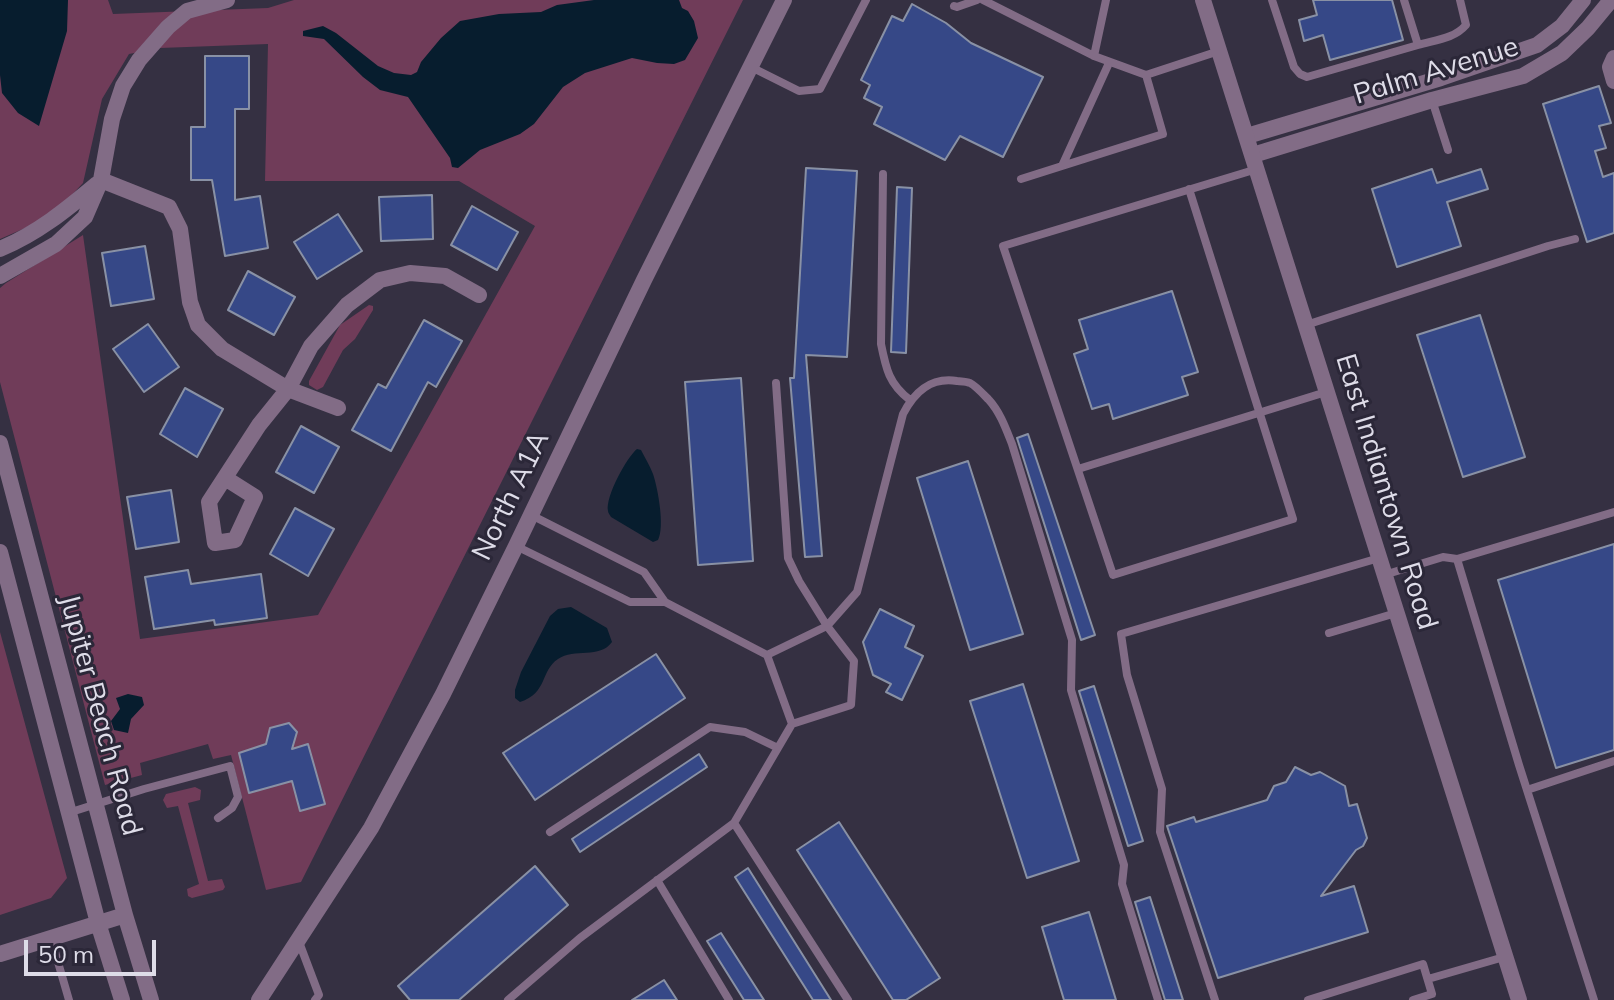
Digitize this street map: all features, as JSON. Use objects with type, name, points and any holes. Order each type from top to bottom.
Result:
[{"type":"street","points":[[0,276],[56,244],[85,217],[101,180],[112,119],[123,86],[139,60],[187,11],[227,0]]},
{"type":"street","name":"North A1A","points":[[259,1000],[371,828],[443,694],[784,0]]},
{"type":"street","name":"East Indiantown Road","points":[[1203,0],[1519,1000]]},
{"type":"street","name":"Palm Avenue","points":[[1247,136],[1441,78],[1537,45],[1562,26],[1583,0]]},
{"type":"street","name":"Palm Avenue","points":[[1256,162],[1432,100],[1523,76],[1562,53],[1610,2]]},
{"type":"street","points":[[1614,58],[1610,67],[1614,81]]},
{"type":"street","points":[[0,249],[56,218],[101,180]]},
{"type":"street","points":[[101,180],[169,207],[180,229],[190,302],[198,325],[222,349],[288,389],[338,408]]},
{"type":"street","points":[[225,478],[259,425],[288,389],[311,346],[347,305],[380,280],[410,273],[445,276],[479,295]]},
{"type":"street","name":"Jupiter Beach Road","points":[[0,443],[125,915],[151,1000]]},
{"type":"street","name":"Jupiter Beach Road","points":[[0,552],[68,813],[122,1000]]},
{"type":"street","points":[[0,954],[125,915]]},
{"type":"lane","points":[[751,67],[799,91],[820,89],[866,0]]},
{"type":"lane","points":[[954,6],[977,0]]},
{"type":"lane","points":[[983,0],[1109,63],[1146,75],[1219,50]]},
{"type":"lane","points":[[1094,56],[1106,0]]},
{"type":"lane","points":[[1272,0],[1294,67],[1307,77],[1457,34],[1466,25],[1460,0]]},
{"type":"lane","points":[[1404,0],[1418,45]]},
{"type":"lane","points":[[1062,166],[1109,63]]},
{"type":"lane","points":[[1021,179],[1163,134],[1146,75]]},
{"type":"lane","points":[[1432,100],[1448,150]]},
{"type":"lane","points":[[1189,189],[1293,519],[1113,575],[1003,246],[1189,189],[1256,162]]},
{"type":"lane","points":[[883,174],[881,344],[886,368],[896,390],[910,400]]},
{"type":"lane","points":[[1306,325],[1575,239]]},
{"type":"lane","points":[[767,655],[827,626],[857,592],[903,414],[910,400],[930,384],[945,379],[970,383],[991,402],[1002,421],[1072,640],[1071,690],[1124,865],[1122,884],[1158,1000]]},
{"type":"lane","points":[[508,1000],[580,938],[734,823],[792,724],[851,705],[854,661],[827,626],[788,558],[776,383]]},
{"type":"lane","points":[[1078,469],[1327,392]]},
{"type":"lane","points":[[1384,575],[1443,557],[1457,559],[1614,512]]},
{"type":"lane","points":[[531,515],[644,572],[665,602]]},
{"type":"lane","points":[[516,546],[630,602],[665,602],[767,655],[792,724]]},
{"type":"lane","points":[[1215,1000],[1160,832],[1162,789],[1127,675],[1121,634],[1379,558]]},
{"type":"lane","points":[[1457,559],[1594,1000]]},
{"type":"lane","points":[[1329,633],[1396,613]]},
{"type":"lane","points":[[550,832],[710,727],[745,732],[778,748]]},
{"type":"lane","points":[[1527,790],[1614,761]]},
{"type":"lane","points":[[68,813],[230,766],[238,797],[232,808],[218,818]]},
{"type":"lane","points":[[734,823],[848,1000]]},
{"type":"lane","points":[[657,880],[729,1000]]},
{"type":"lane","points":[[50,937],[69,1000]]},
{"type":"lane","points":[[299,941],[319,995],[315,1000]]},
{"type":"lane","points":[[1428,979],[1504,957]]},
{"type":"lane","points":[[1308,1000],[1423,964],[1432,994],[1413,1000]]},
{"type":"shaded area","points":[[0,0],[108,0],[113,14],[268,8],[294,0],[743,0],[301,882],[266,890],[231,755],[213,759],[208,744],[140,763],[142,775],[105,785],[0,382],[0,288],[83,235],[140,639],[318,615],[535,226],[459,181],[265,181],[268,44],[160,48],[129,54],[102,99],[83,183],[39,222],[0,239]]},
{"type":"shaded area","points":[[369,305],[373,306],[373,310],[355,339],[343,350],[323,387],[317,390],[309,385],[340,325]]},
{"type":"shaded area","points":[[0,632],[67,878],[51,898],[0,915]]},
{"type":"shaded area","points":[[195,787],[201,790],[200,800],[188,803],[208,881],[222,879],[225,887],[192,898],[188,896],[187,889],[199,884],[178,806],[167,808],[163,800],[166,794]]},
{"type":"water","points":[[0,0],[68,0],[67,31],[39,126],[18,113],[2,93]]},
{"type":"water","points":[[594,0],[679,0],[694,21],[698,38],[685,60],[674,64],[632,58],[585,73],[563,87],[534,124],[520,134],[480,150],[458,168],[452,167],[450,158],[408,97],[380,90],[324,39],[303,36],[303,31],[323,26],[378,66],[394,73],[411,75],[417,72],[421,62],[441,38],[460,21],[499,14],[541,12],[557,5]]},
{"type":"water","points":[[637,449],[641,450],[652,471],[659,498],[660,534],[658,540],[653,542],[611,517],[608,512],[618,478]]},
{"type":"water","points":[[571,607],[607,628],[612,642],[601,650],[558,659],[548,670],[540,688],[520,702],[515,698],[515,690],[521,672],[550,616],[558,609]]},
{"type":"water","points":[[128,694],[142,697],[144,705],[131,719],[128,733],[114,730],[111,721],[120,709],[116,698]]},
{"type":"building","points":[[1313,0],[1392,0],[1403,40],[1330,60],[1323,35],[1304,41],[1299,20],[1317,15]]},
{"type":"building","points":[[912,4],[946,23],[971,43],[1043,77],[1003,157],[960,136],[945,160],[874,124],[882,107],[864,98],[870,85],[861,80],[892,16],[903,21]]},
{"type":"building","points":[[205,56],[249,56],[249,109],[235,109],[235,200],[260,196],[268,248],[225,256],[212,180],[191,180],[191,127],[205,127]]},
{"type":"building","points":[[1599,86],[1611,123],[1599,126],[1606,148],[1595,151],[1603,177],[1614,173],[1614,233],[1587,242],[1543,104]]},
{"type":"building","points":[[806,168],[857,171],[847,357],[806,355],[822,556],[805,557],[790,378],[794,378]]},
{"type":"building","points":[[1432,169],[1437,183],[1481,169],[1488,189],[1447,202],[1461,246],[1397,267],[1372,189]]},
{"type":"building","points":[[897,187],[912,188],[906,353],[891,352]]},
{"type":"building","points":[[432,195],[433,239],[381,241],[379,197]]},
{"type":"building","points":[[472,206],[518,232],[497,270],[451,245]]},
{"type":"building","points":[[338,214],[362,251],[317,279],[294,242]]},
{"type":"building","points":[[145,246],[154,299],[111,306],[102,253]]},
{"type":"building","points":[[248,271],[295,297],[274,335],[228,310]]},
{"type":"building","points":[[1172,291],[1198,372],[1182,377],[1188,395],[1113,419],[1109,404],[1092,409],[1074,354],[1088,349],[1079,320]]},
{"type":"building","points":[[1480,315],[1525,457],[1463,477],[1417,335]]},
{"type":"building","points":[[424,320],[462,341],[436,387],[428,382],[391,451],[352,430],[378,384],[386,388]]},
{"type":"building","points":[[148,324],[179,367],[144,392],[113,349]]},
{"type":"building","points":[[741,378],[753,561],[698,565],[685,382]]},
{"type":"building","points":[[185,388],[223,409],[197,457],[160,434]]},
{"type":"building","points":[[301,426],[339,447],[314,493],[276,472]]},
{"type":"building","points":[[1028,434],[1095,635],[1081,640],[1017,438]]},
{"type":"building","points":[[968,461],[1023,634],[970,650],[917,478]]},
{"type":"building","points":[[171,490],[179,542],[136,549],[127,497]]},
{"type":"building","points":[[295,508],[334,529],[308,576],[270,554]]},
{"type":"building","points":[[1614,544],[1614,750],[1556,768],[1498,580]]},
{"type":"building","points":[[188,570],[191,584],[261,574],[267,618],[215,625],[214,620],[154,629],[145,577]]},
{"type":"building","points":[[880,609],[914,626],[905,647],[923,656],[902,700],[886,692],[891,684],[873,675],[863,642]]},
{"type":"building","points":[[656,654],[685,698],[535,800],[503,753]]},
{"type":"building","points":[[1023,684],[1079,861],[1027,878],[970,701]]},
{"type":"building","points":[[1094,686],[1143,841],[1128,846],[1079,691]]},
{"type":"building","points":[[289,723],[297,732],[292,749],[308,744],[325,804],[300,811],[292,781],[249,793],[239,753],[266,744],[270,728]]},
{"type":"building","points":[[699,754],[707,767],[580,852],[572,839]]},
{"type":"building","points":[[1295,767],[1311,775],[1320,772],[1345,786],[1349,806],[1357,804],[1367,838],[1321,896],[1354,886],[1368,932],[1218,978],[1167,826],[1194,817],[1196,822],[1267,800],[1274,786],[1286,782]]},
{"type":"building","points":[[839,822],[940,978],[906,1000],[893,1000],[797,850]]},
{"type":"building","points":[[535,866],[568,905],[459,1000],[410,1000],[398,986]]},
{"type":"building","points":[[748,868],[831,1000],[813,1000],[735,877]]},
{"type":"building","points":[[1150,897],[1183,1000],[1165,1000],[1135,902]]},
{"type":"building","points":[[1089,912],[1116,1000],[1064,1000],[1042,927]]},
{"type":"building","points":[[721,933],[764,1000],[744,1000],[707,941]]},
{"type":"building","points":[[664,980],[677,1000],[632,1000]]}]
